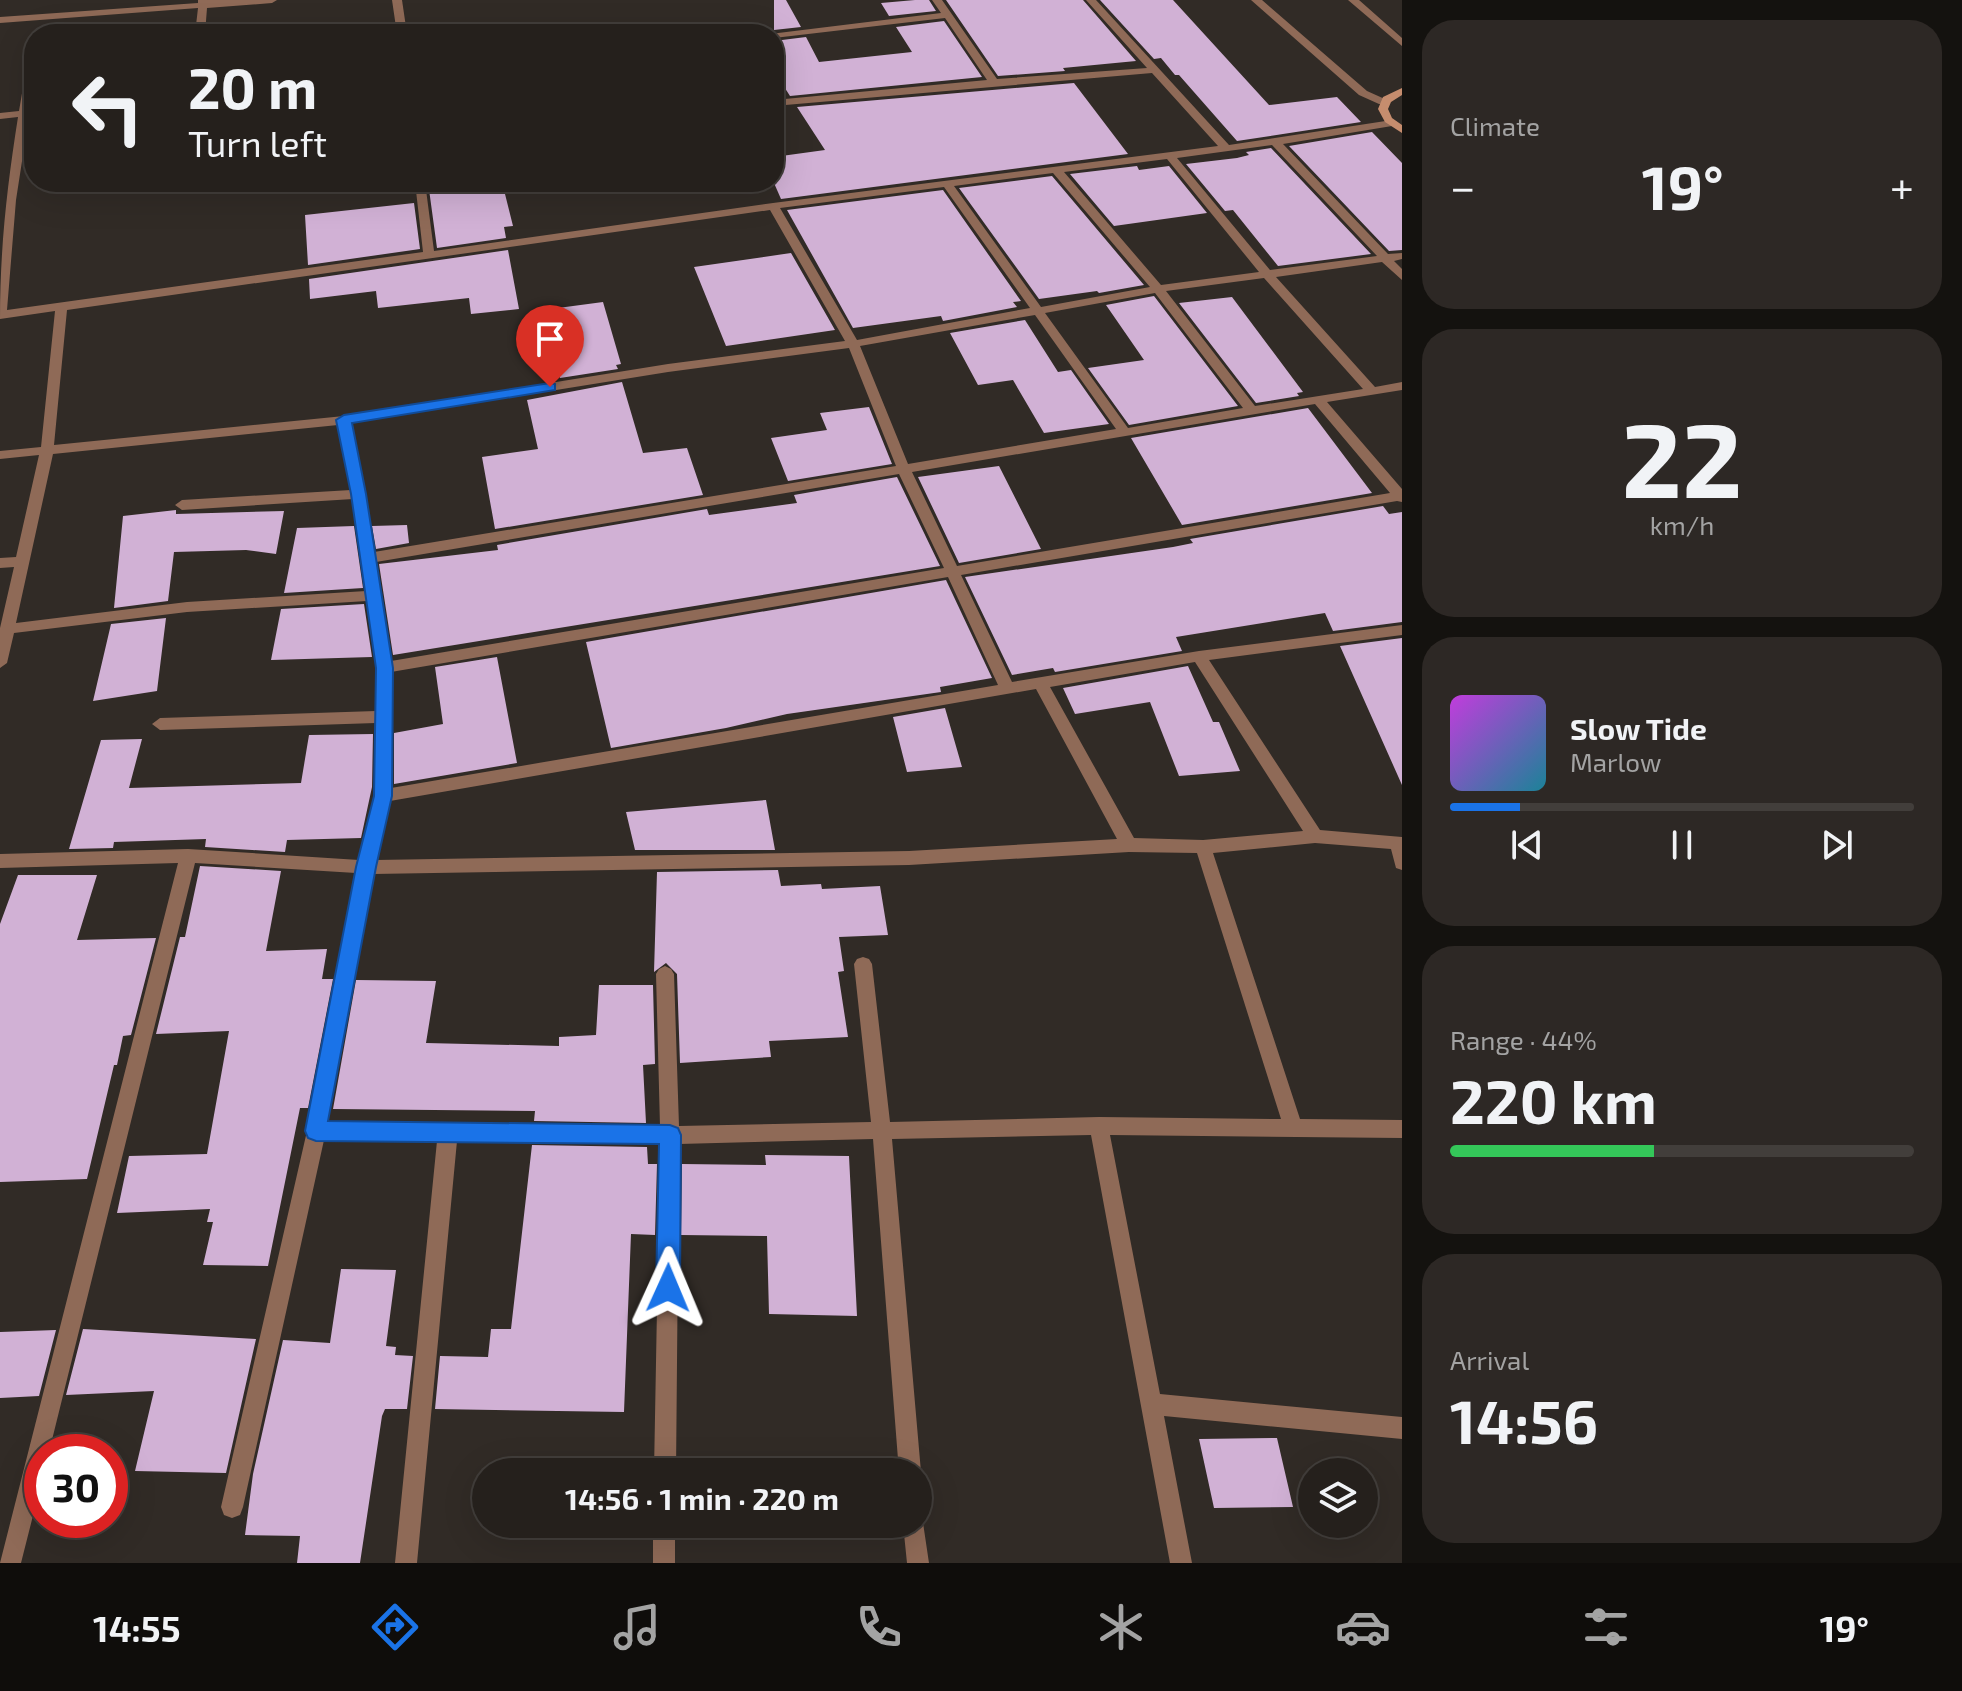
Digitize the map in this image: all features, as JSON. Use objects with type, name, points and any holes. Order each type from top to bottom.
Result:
[{"type":"street","points":[[0,20],[40,22],[203,2],[272,0]]},
{"type":"street","points":[[397,0],[401,24]]},
{"type":"street","points":[[937,0],[994,82]]},
{"type":"street","points":[[1091,0],[1226,148]]},
{"type":"street","points":[[1256,0],[1363,93],[1383,102]]},
{"type":"street","points":[[1353,0],[1402,43]]},
{"type":"street","points":[[201,24],[203,2]]},
{"type":"street","points":[[784,34],[947,15]]},
{"type":"street","points":[[784,102],[1155,70]]},
{"type":"street","points":[[1383,102],[1402,91]]},
{"type":"street","points":[[1383,102],[1382,110],[1397,126]]},
{"type":"street","points":[[0,116],[24,114]]},
{"type":"street","points":[[24,129],[5,201],[0,315],[773,206],[1397,126]]},
{"type":"street","points":[[1275,142],[1402,276]]},
{"type":"street","points":[[1170,156],[1267,274],[1372,391]]},
{"type":"street","points":[[1057,171],[1158,289],[1253,412]]},
{"type":"street","points":[[948,185],[1125,433]]},
{"type":"street","points":[[421,192],[429,255]]},
{"type":"street","points":[[773,206],[853,344],[904,470],[1008,689]]},
{"type":"street","points":[[0,455],[344,420],[668,368],[853,344],[1158,289],[1402,256]]},
{"type":"street","points":[[0,663],[47,451],[61,307]]},
{"type":"street","points":[[368,558],[1402,386]]},
{"type":"street","points":[[1319,401],[1401,497]]},
{"type":"street","points":[[232,1507],[316,1131],[366,867],[383,796],[384,668],[359,494],[344,420]]},
{"type":"street","points":[[182,505],[359,494]]},
{"type":"street","points":[[384,668],[1401,497]]},
{"type":"street","points":[[0,563],[22,562]]},
{"type":"street","points":[[7,629],[187,607],[373,596]]},
{"type":"street","points":[[383,796],[1199,656],[1402,630]]},
{"type":"street","points":[[1199,656],[1315,836]]},
{"type":"street","points":[[1041,684],[1129,845]]},
{"type":"street","points":[[160,724],[382,717]]},
{"type":"street","points":[[1,863],[188,856],[366,867],[909,858],[1129,845],[1203,847],[1315,836],[1400,844],[1402,863]]},
{"type":"street","points":[[1203,847],[1294,1129]]},
{"type":"street","points":[[10,1563],[188,856]]},
{"type":"street","points":[[863,964],[882,1132],[909,1458]]},
{"type":"street","points":[[665,974],[670,1135],[665,1458]]},
{"type":"street","points":[[316,1131],[670,1135],[1099,1126],[1402,1129]]},
{"type":"street","points":[[1099,1126],[1181,1563]]},
{"type":"street","points":[[406,1563],[448,1131]]},
{"type":"street","points":[[1153,1404],[1402,1428]]},
{"type":"street","points":[[664,1538],[664,1563]]},
{"type":"street","points":[[915,1538],[918,1563]]},
{"type":"building","points":[[774,0],[786,0],[801,27],[784,29],[784,24],[774,24]]},
{"type":"building","points":[[929,0],[936,11],[889,16],[881,3]]},
{"type":"building","points":[[946,0],[1083,0],[1136,61],[998,76]]},
{"type":"building","points":[[1100,0],[1173,0],[1269,105],[1337,97],[1361,122],[1237,141],[1179,75],[1175,75],[1161,58],[1154,59]]},
{"type":"building","points":[[944,21],[982,77],[790,96],[784,87],[784,40],[806,37],[819,62],[912,52],[896,27]]},
{"type":"building","points":[[1074,83],[1128,154],[781,199],[778,192],[784,192],[784,156],[825,150],[797,107]]},
{"type":"building","points":[[1372,132],[1402,163],[1402,250],[1389,251],[1289,146]]},
{"type":"building","points":[[1271,148],[1371,254],[1278,266],[1233,210],[1225,211],[1186,164],[1237,158],[1249,155],[1246,152]]},
{"type":"building","points":[[1137,166],[1139,170],[1169,166],[1207,213],[1114,226],[1070,174]]},
{"type":"building","points":[[1052,176],[1144,285],[1039,299],[959,188]]},
{"type":"building","points":[[943,190],[1021,301],[1013,302],[1017,307],[943,321],[941,316],[853,328],[787,210]]},
{"type":"building","points":[[429,192],[504,192],[513,226],[504,227],[506,238],[437,248]]},
{"type":"building","points":[[414,203],[420,249],[308,265],[305,215]]},
{"type":"building","points":[[508,250],[519,309],[471,314],[469,298],[378,308],[376,291],[310,299],[309,279]]},
{"type":"building","points":[[791,253],[835,330],[726,346],[694,267]]},
{"type":"building","points":[[1154,296],[1238,406],[1129,425],[1088,368],[1144,360],[1106,305]]},
{"type":"building","points":[[1232,297],[1303,392],[1297,393],[1299,396],[1256,403],[1179,303]]},
{"type":"building","points":[[603,302],[621,364],[616,365],[618,369],[560,378],[543,310]]},
{"type":"building","points":[[1025,320],[1058,372],[1071,370],[1109,424],[1044,433],[1013,380],[978,385],[950,333]]},
{"type":"building","points":[[622,382],[643,453],[687,448],[703,495],[495,529],[482,457],[538,449],[527,400]]},
{"type":"building","points":[[869,407],[892,464],[788,481],[771,438],[827,430],[820,413]]},
{"type":"building","points":[[1308,408],[1372,493],[1182,525],[1131,438]]},
{"type":"building","points":[[999,466],[1041,549],[959,563],[918,477]]},
{"type":"building","points":[[897,477],[940,566],[393,655],[379,564],[498,550],[497,545],[707,509],[709,515],[797,503],[794,495]]},
{"type":"building","points":[[1383,506],[1389,514],[1402,512],[1402,622],[1333,631],[1325,613],[1176,637],[1182,651],[1055,672],[1053,668],[1012,675],[965,577],[1173,547],[1193,543],[1190,539]]},
{"type":"building","points":[[176,510],[176,514],[284,511],[276,554],[246,550],[174,552],[168,601],[114,608],[123,516]]},
{"type":"building","points":[[407,525],[409,543],[376,549],[372,526]]},
{"type":"building","points":[[354,526],[363,588],[284,593],[297,528]]},
{"type":"building","points":[[946,580],[992,678],[940,687],[941,692],[787,714],[611,748],[586,642]]},
{"type":"building","points":[[364,604],[372,657],[271,660],[281,609]]},
{"type":"building","points":[[166,618],[157,691],[93,701],[111,624]]},
{"type":"building","points":[[1402,638],[1402,785],[1340,646]]},
{"type":"building","points":[[497,657],[517,763],[394,784],[394,733],[443,724],[435,667]]},
{"type":"building","points":[[1188,666],[1213,722],[1219,722],[1240,771],[1179,776],[1150,702],[1075,714],[1063,688]]},
{"type":"building","points":[[945,708],[962,767],[907,772],[893,717]]},
{"type":"building","points":[[373,734],[372,787],[361,838],[287,840],[285,852],[205,847],[206,839],[114,842],[113,848],[69,849],[101,740],[142,739],[129,788],[301,783],[309,735]]},
{"type":"building","points":[[766,800],[775,850],[635,850],[626,812]]},
{"type":"building","points":[[200,866],[281,871],[266,951],[327,949],[322,979],[333,979],[308,1108],[300,1108],[268,1266],[203,1265],[213,1222],[207,1222],[210,1209],[117,1213],[129,1156],[207,1154],[229,1031],[156,1034],[180,937],[185,937]]},
{"type":"building","points":[[778,870],[781,886],[821,884],[822,889],[880,886],[888,935],[839,937],[844,971],[838,972],[848,1037],[769,1041],[771,1057],[680,1063],[677,974],[666,963],[654,972],[657,872]]},
{"type":"building","points":[[18,875],[97,875],[77,940],[156,938],[131,1035],[123,1036],[117,1065],[114,1065],[87,1179],[0,1182],[0,924]]},
{"type":"building","points":[[356,980],[436,981],[426,1043],[559,1046],[559,1037],[596,1035],[599,985],[653,985],[655,1064],[643,1065],[646,1123],[534,1121],[535,1111],[333,1109]]},
{"type":"building","points":[[532,1145],[647,1147],[648,1164],[657,1164],[655,1235],[631,1234],[624,1412],[435,1409],[440,1356],[488,1357],[491,1329],[511,1329]]},
{"type":"building","points":[[765,1155],[849,1156],[857,1316],[769,1314],[767,1236],[681,1235],[682,1164],[766,1165]]},
{"type":"building","points":[[341,1269],[396,1270],[386,1346],[396,1347],[395,1355],[413,1356],[407,1409],[385,1409],[382,1416],[360,1563],[297,1563],[300,1536],[245,1535],[253,1474],[283,1340],[330,1343]]},
{"type":"building","points":[[83,1329],[256,1339],[226,1473],[135,1471],[154,1391],[66,1395]]},
{"type":"building","points":[[56,1330],[39,1396],[0,1398],[0,1332]]},
{"type":"building","points":[[1277,1438],[1293,1507],[1214,1508],[1199,1439]]},
{"type":"route","points":[[550,387],[344,420],[359,494],[384,668],[383,796],[366,867],[316,1131],[670,1135],[668,1288]]}]
